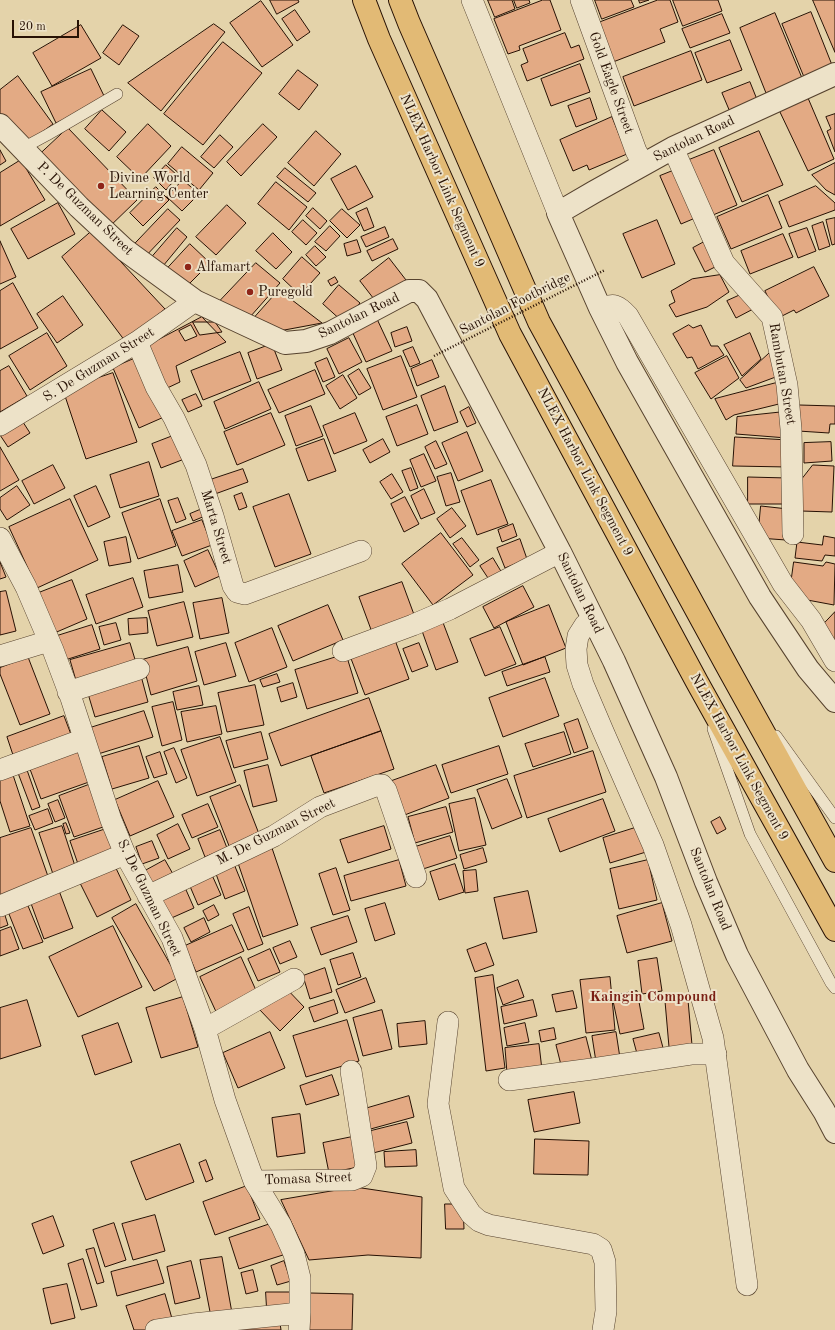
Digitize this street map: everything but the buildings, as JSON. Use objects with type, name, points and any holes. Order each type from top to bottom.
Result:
[{"type":"highway","name":"NLEX Harbor Link Segment 9","points":[[364,0],[379,39],[510,334],[697,682],[835,930]]},
{"type":"highway","points":[[400,0],[539,322],[835,860]]},
{"type":"street","points":[[472,0],[558,213],[600,308],[627,362],[760,597],[808,669],[835,701]]},
{"type":"street","name":"Gold Eagle Street","points":[[581,0],[628,128],[643,164]]},
{"type":"street","name":"Santolan Road","points":[[558,213],[673,148],[835,74]]},
{"type":"street","name":"P. De Guzman Street","points":[[0,125],[79,207],[124,250],[195,301]]},
{"type":"street","name":"Rambutan Street","points":[[673,148],[724,263],[772,316],[786,385],[791,429],[793,534]]},
{"type":"street","name":"Santolan Road","points":[[195,301],[285,343],[306,341],[330,333],[409,291],[418,291],[427,299],[560,552],[614,661],[666,777],[706,882],[736,955],[798,1070],[829,1107],[835,1132]]},
{"type":"street","name":"S. De Guzman Street","points":[[0,426],[137,342],[195,301]]},
{"type":"street","points":[[600,308],[613,305],[628,316],[783,584],[811,620],[835,660]]},
{"type":"street","name":"Marta Street","points":[[137,342],[156,387],[174,418],[196,465],[213,516],[233,586],[237,592],[245,594],[361,551]]},
{"type":"street","name":"S. De Guzman Street","points":[[0,538],[26,587],[49,641],[84,738],[111,820],[125,854],[172,938],[205,1029],[225,1100],[254,1181],[281,1225],[294,1254],[300,1278],[299,1322]]},
{"type":"street","points":[[343,650],[413,625],[450,609],[560,552]]},
{"type":"street","points":[[593,619],[585,624],[578,636],[576,649],[577,665],[600,724],[653,845],[681,925],[713,1038],[747,1285]]},
{"type":"street","points":[[0,656],[49,641]]},
{"type":"street","points":[[68,692],[139,669]]},
{"type":"street","points":[[0,770],[84,738]]},
{"type":"street","name":"M. De Guzman Street","points":[[148,896],[274,836],[320,807],[378,785],[382,785],[386,790],[416,877]]},
{"type":"street","points":[[0,906],[125,854]]},
{"type":"street","points":[[205,1029],[294,979]]},
{"type":"street","points":[[448,1022],[438,1104],[454,1188],[471,1214],[479,1221],[489,1225],[593,1244],[601,1249],[605,1262],[606,1312],[604,1330]]},
{"type":"street","points":[[509,1080],[690,1054],[716,1054]]},
{"type":"street","name":"Tomasa Street","points":[[254,1181],[352,1180],[362,1176],[366,1166],[351,1071]]},
{"type":"street","points":[[156,1330],[193,1324],[299,1322]]},
{"type":"lane","points":[[23,148],[117,94]]},
{"type":"lane","points":[[728,668],[835,818]]},
{"type":"lane","points":[[697,682],[750,834],[835,988]]},
{"type":"path","name":"Santolan Footbridge","points":[[434,356],[605,270]]},
{"type":"place","name":"Divine World Learning Center","points":[[101,186]]},
{"type":"place","name":"Alfamart","points":[[188,267]]},
{"type":"place","name":"Puregold","points":[[250,292]]},
{"type":"district","name":"Kaingin Compound","points":[[653,997]]}]
